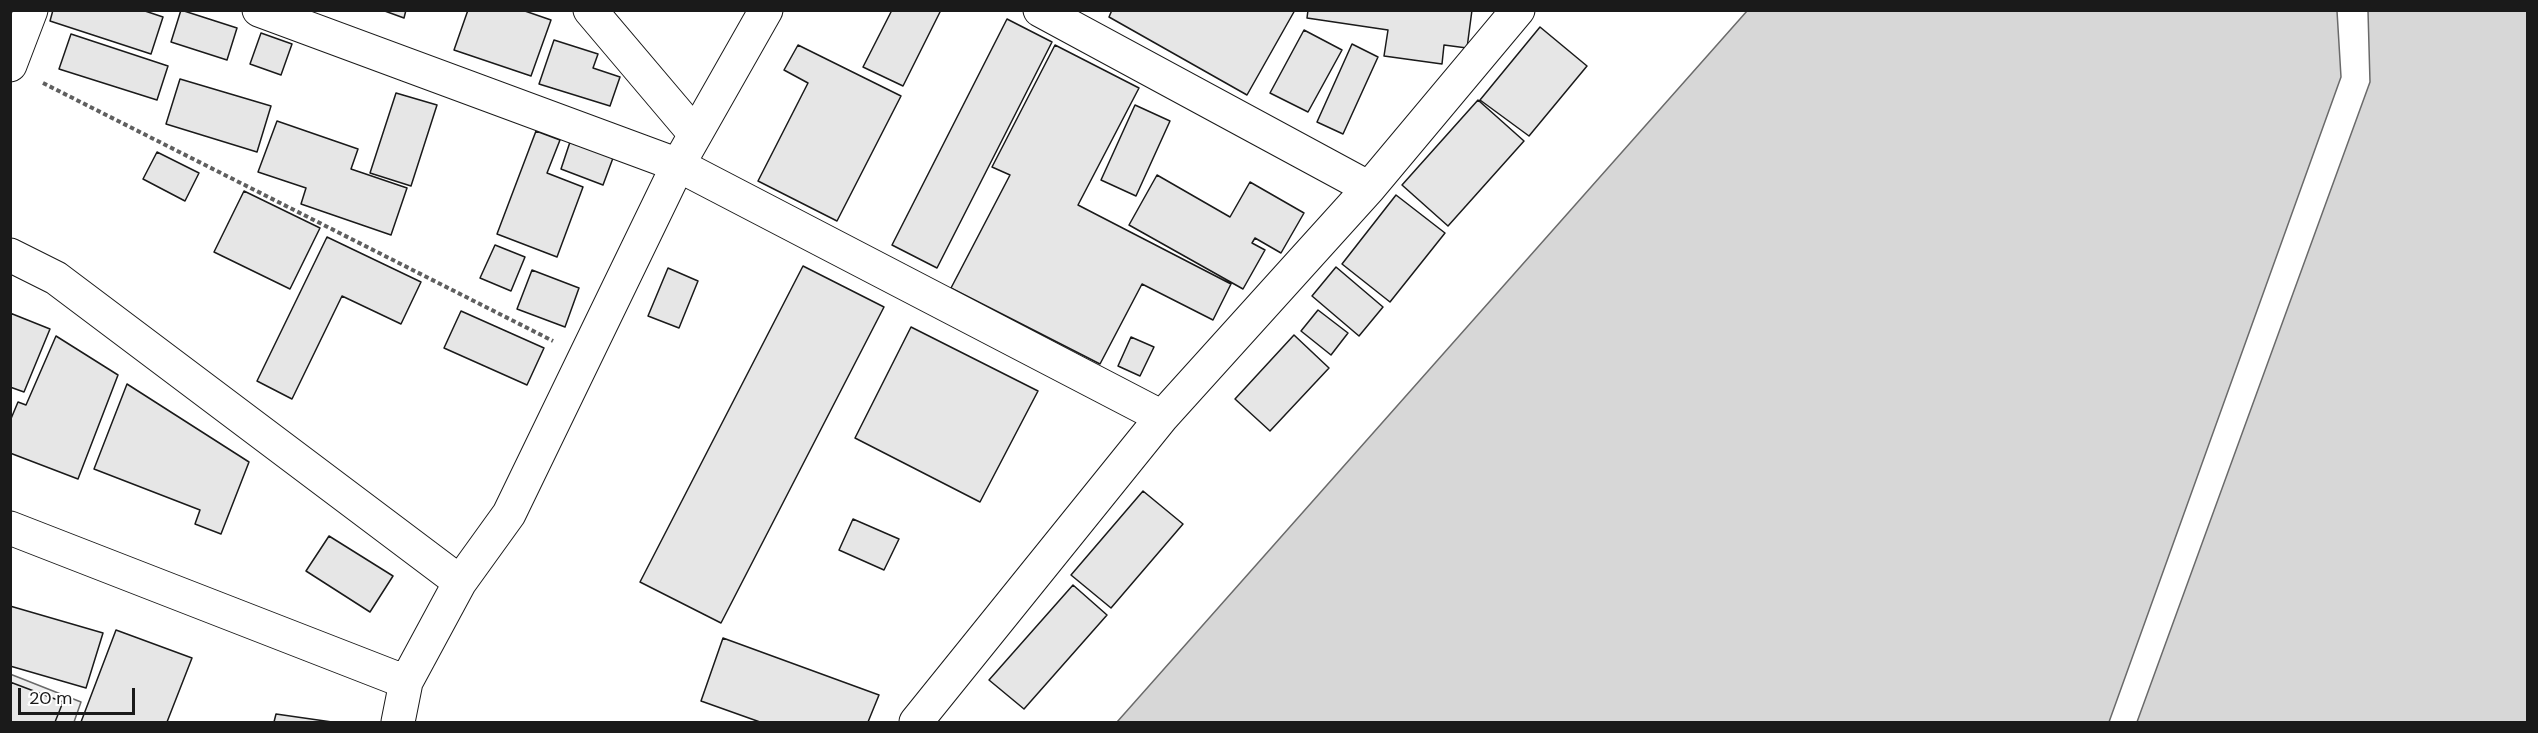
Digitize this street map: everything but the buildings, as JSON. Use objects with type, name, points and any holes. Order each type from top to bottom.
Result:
[{"type":"street","points":[[21,71],[31,10]]},
{"type":"street","points":[[259,10],[678,165],[1162,417]]},
{"type":"street","points":[[590,10],[695,134]]},
{"type":"street","points":[[398,723],[406,682],[460,582],[510,514],[678,165],[766,10]]},
{"type":"street","points":[[1040,10],[1369,188]]},
{"type":"street","points":[[916,723],[1162,417],[1369,188],[1518,10]]},
{"type":"street","points":[[10,255],[56,278],[460,582]]},
{"type":"street","points":[[10,528],[406,682]]},
{"type":"path","points":[[21,71],[585,358]]},
{"type":"shaded area","points":[[1747,11],[2527,11],[2527,722],[1117,722]]},
{"type":"shaded area","points":[[10,674],[81,702],[74,722],[11,722]]},
{"type":"pier","points":[[2337,11],[2368,11],[2370,82],[2137,722],[2109,722],[2341,77]]}]
